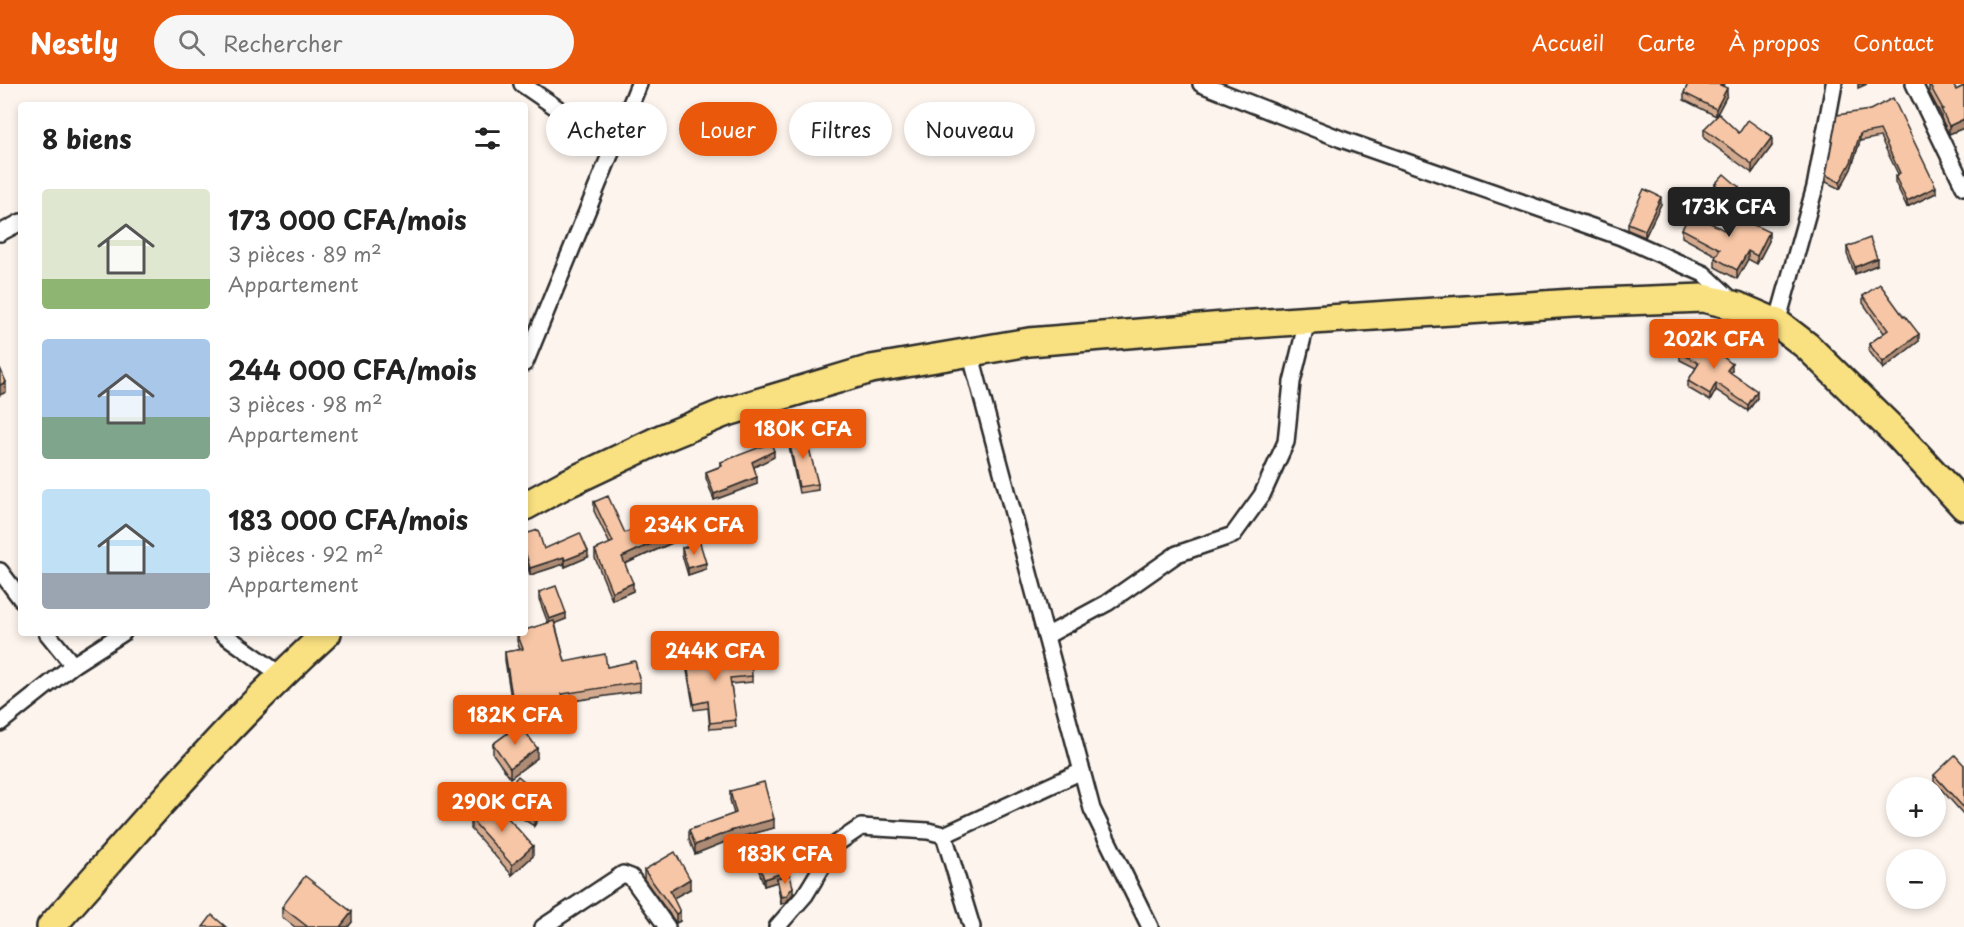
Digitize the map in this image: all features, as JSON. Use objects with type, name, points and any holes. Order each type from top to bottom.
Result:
[{"type":"highway","points":[[528,504],[663,438],[724,412],[871,369],[1029,342],[1574,303],[1703,298],[1737,306],[1777,323],[1807,346],[1900,437],[1964,506]]},
{"type":"highway","points":[[51,927],[142,824],[280,675],[324,636]]},
{"type":"street","points":[[522,84],[548,102]]},
{"type":"street","points":[[632,102],[639,84]]},
{"type":"street","points":[[1201,84],[1341,139],[1621,237],[1704,274],[1737,306]]},
{"type":"street","points":[[1777,323],[1815,187],[1834,84]]},
{"type":"street","points":[[1914,84],[1964,187]]},
{"type":"street","points":[[528,356],[610,156]]},
{"type":"street","points":[[0,233],[18,224]]},
{"type":"street","points":[[1046,636],[1107,603],[1177,554],[1233,535],[1262,495],[1286,442],[1292,382],[1307,321]]},
{"type":"street","points":[[970,352],[1092,809],[1147,925]]},
{"type":"street","points":[[0,571],[18,595]]},
{"type":"street","points":[[49,636],[72,665]]},
{"type":"street","points":[[0,723],[72,665],[118,636]]},
{"type":"street","points":[[226,636],[280,675]]},
{"type":"street","points":[[777,927],[805,895],[836,844],[861,827],[928,831],[944,835],[1082,771]]},
{"type":"street","points":[[944,835],[972,927]]},
{"type":"street","points":[[543,927],[623,874],[632,877],[668,927]]},
{"type":"building","points":[[1688,84],[1721,84],[1727,88],[1716,109],[1684,93]]},
{"type":"building","points":[[1929,84],[1953,84],[1956,90],[1964,86],[1964,119],[1949,126],[1941,109],[1943,109]]},
{"type":"building","points":[[1893,98],[1936,187],[1907,201],[1895,176],[1900,173],[1880,130],[1860,134],[1851,162],[1840,182],[1826,175],[1837,115],[1870,110]]},
{"type":"building","points":[[1719,114],[1739,133],[1748,120],[1772,137],[1752,164],[1704,129]]},
{"type":"building","points":[[1724,174],[1739,187],[1730,198],[1715,184]]},
{"type":"building","points":[[1644,189],[1661,197],[1645,230],[1628,223]]},
{"type":"building","points":[[1691,213],[1724,230],[1731,214],[1769,232],[1757,256],[1748,251],[1737,270],[1715,258],[1720,249],[1682,229]]},
{"type":"building","points":[[1870,238],[1877,258],[1855,267],[1847,247]]},
{"type":"building","points":[[1880,284],[1919,334],[1883,362],[1869,344],[1888,330],[1863,296]]},
{"type":"building","points":[[1691,333],[1712,343],[1710,346],[1732,364],[1727,370],[1757,391],[1748,405],[1716,383],[1710,394],[1688,381],[1699,363],[1680,353]]},
{"type":"building","points":[[0,368],[6,382],[0,385]]},
{"type":"building","points":[[805,432],[818,484],[799,487],[788,436]]},
{"type":"building","points":[[771,443],[774,451],[752,462],[757,477],[714,494],[706,472],[722,466],[721,462]]},
{"type":"building","points":[[608,496],[625,533],[675,512],[683,529],[622,557],[633,583],[612,592],[595,550],[613,542],[594,502]]},
{"type":"building","points":[[538,530],[544,549],[580,533],[588,551],[565,560],[564,557],[530,568],[528,533]]},
{"type":"building","points":[[700,543],[706,563],[688,568],[682,548]]},
{"type":"building","points":[[556,586],[566,613],[549,619],[539,592]]},
{"type":"building","points":[[554,621],[565,662],[605,654],[607,667],[635,661],[640,682],[562,694],[566,700],[518,719],[505,652],[523,649],[518,636],[528,636],[528,629]]},
{"type":"building","points":[[702,644],[705,661],[751,657],[752,676],[730,678],[736,720],[710,723],[708,701],[694,704],[684,648]]},
{"type":"building","points":[[520,724],[537,748],[510,768],[493,744]]},
{"type":"building","points":[[1955,755],[1964,765],[1964,808],[1946,788],[1946,777],[1934,775]]},
{"type":"building","points":[[518,776],[537,792],[531,798],[543,806],[534,820],[500,798]]},
{"type":"building","points":[[764,782],[774,819],[730,831],[695,845],[689,830],[736,813],[730,791]]},
{"type":"building","points":[[492,800],[533,846],[512,865],[471,819]]},
{"type":"building","points":[[675,852],[690,879],[670,891],[680,912],[676,914],[644,870]]},
{"type":"building","points":[[779,855],[785,872],[764,879],[758,861]]},
{"type":"building","points":[[790,875],[793,887],[786,896],[781,897],[777,878]]},
{"type":"building","points":[[305,876],[352,912],[340,927],[308,927],[282,907]]},
{"type":"building","points":[[212,915],[226,927],[203,927]]}]
